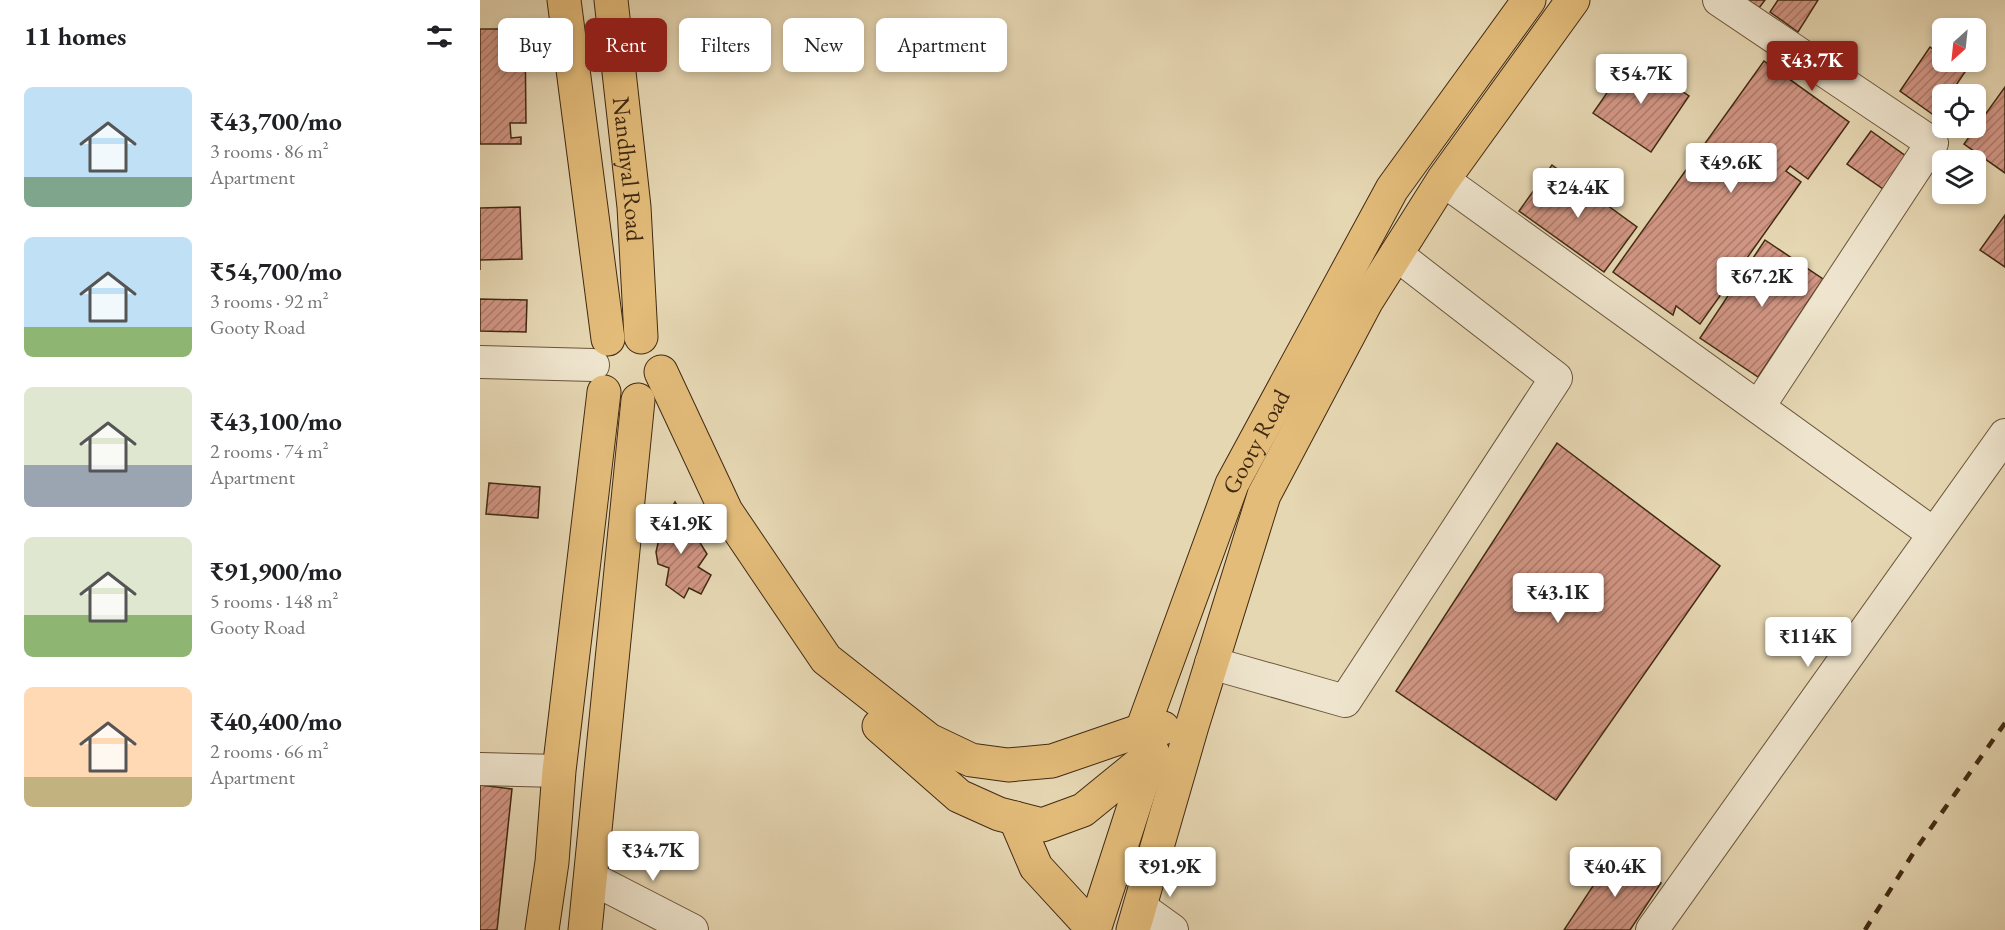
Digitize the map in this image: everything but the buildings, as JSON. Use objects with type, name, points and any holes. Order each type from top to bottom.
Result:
[{"type":"main road","points":[[542,930],[552,862],[559,771],[602,365],[564,0]]},
{"type":"main road","name":"Nandhyal Road","points":[[611,0],[634,207],[641,337]]},
{"type":"main road","name":"Gooty Road","points":[[1094,930],[1147,742],[1232,484],[1392,189],[1529,0]]},
{"type":"main road","name":"Gooty Road","points":[[1136,919],[1211,663],[1264,495],[1366,302],[1396,254],[1443,180],[1574,0]]},
{"type":"main road","points":[[602,365],[624,334],[641,337],[648,341],[659,355],[661,372],[726,511],[826,659],[929,740],[971,760],[1008,765],[1052,761],[1147,742],[1192,726]]},
{"type":"main road","points":[[602,365],[620,401],[638,400],[653,389],[661,372]]},
{"type":"main road","points":[[585,930],[638,400]]},
{"type":"main road","points":[[833,665],[840,685],[912,757],[959,796],[1015,818],[1042,825],[1083,810],[1147,742]]},
{"type":"main road","points":[[1015,818],[1036,867],[1094,930]]},
{"type":"street","points":[[1719,0],[1932,142],[1759,406]]},
{"type":"street","points":[[1443,180],[1934,534]]},
{"type":"street","points":[[1211,663],[1345,701],[1556,378],[1396,254]]},
{"type":"street","points":[[480,362],[602,365]]},
{"type":"street","points":[[1652,930],[2005,435]]},
{"type":"street","points":[[480,769],[559,771]]},
{"type":"street","points":[[591,878],[692,930]]},
{"type":"street","points":[[1136,919],[1172,930]]},
{"type":"railway","points":[[1865,930],[1914,852],[2005,723]]}]
